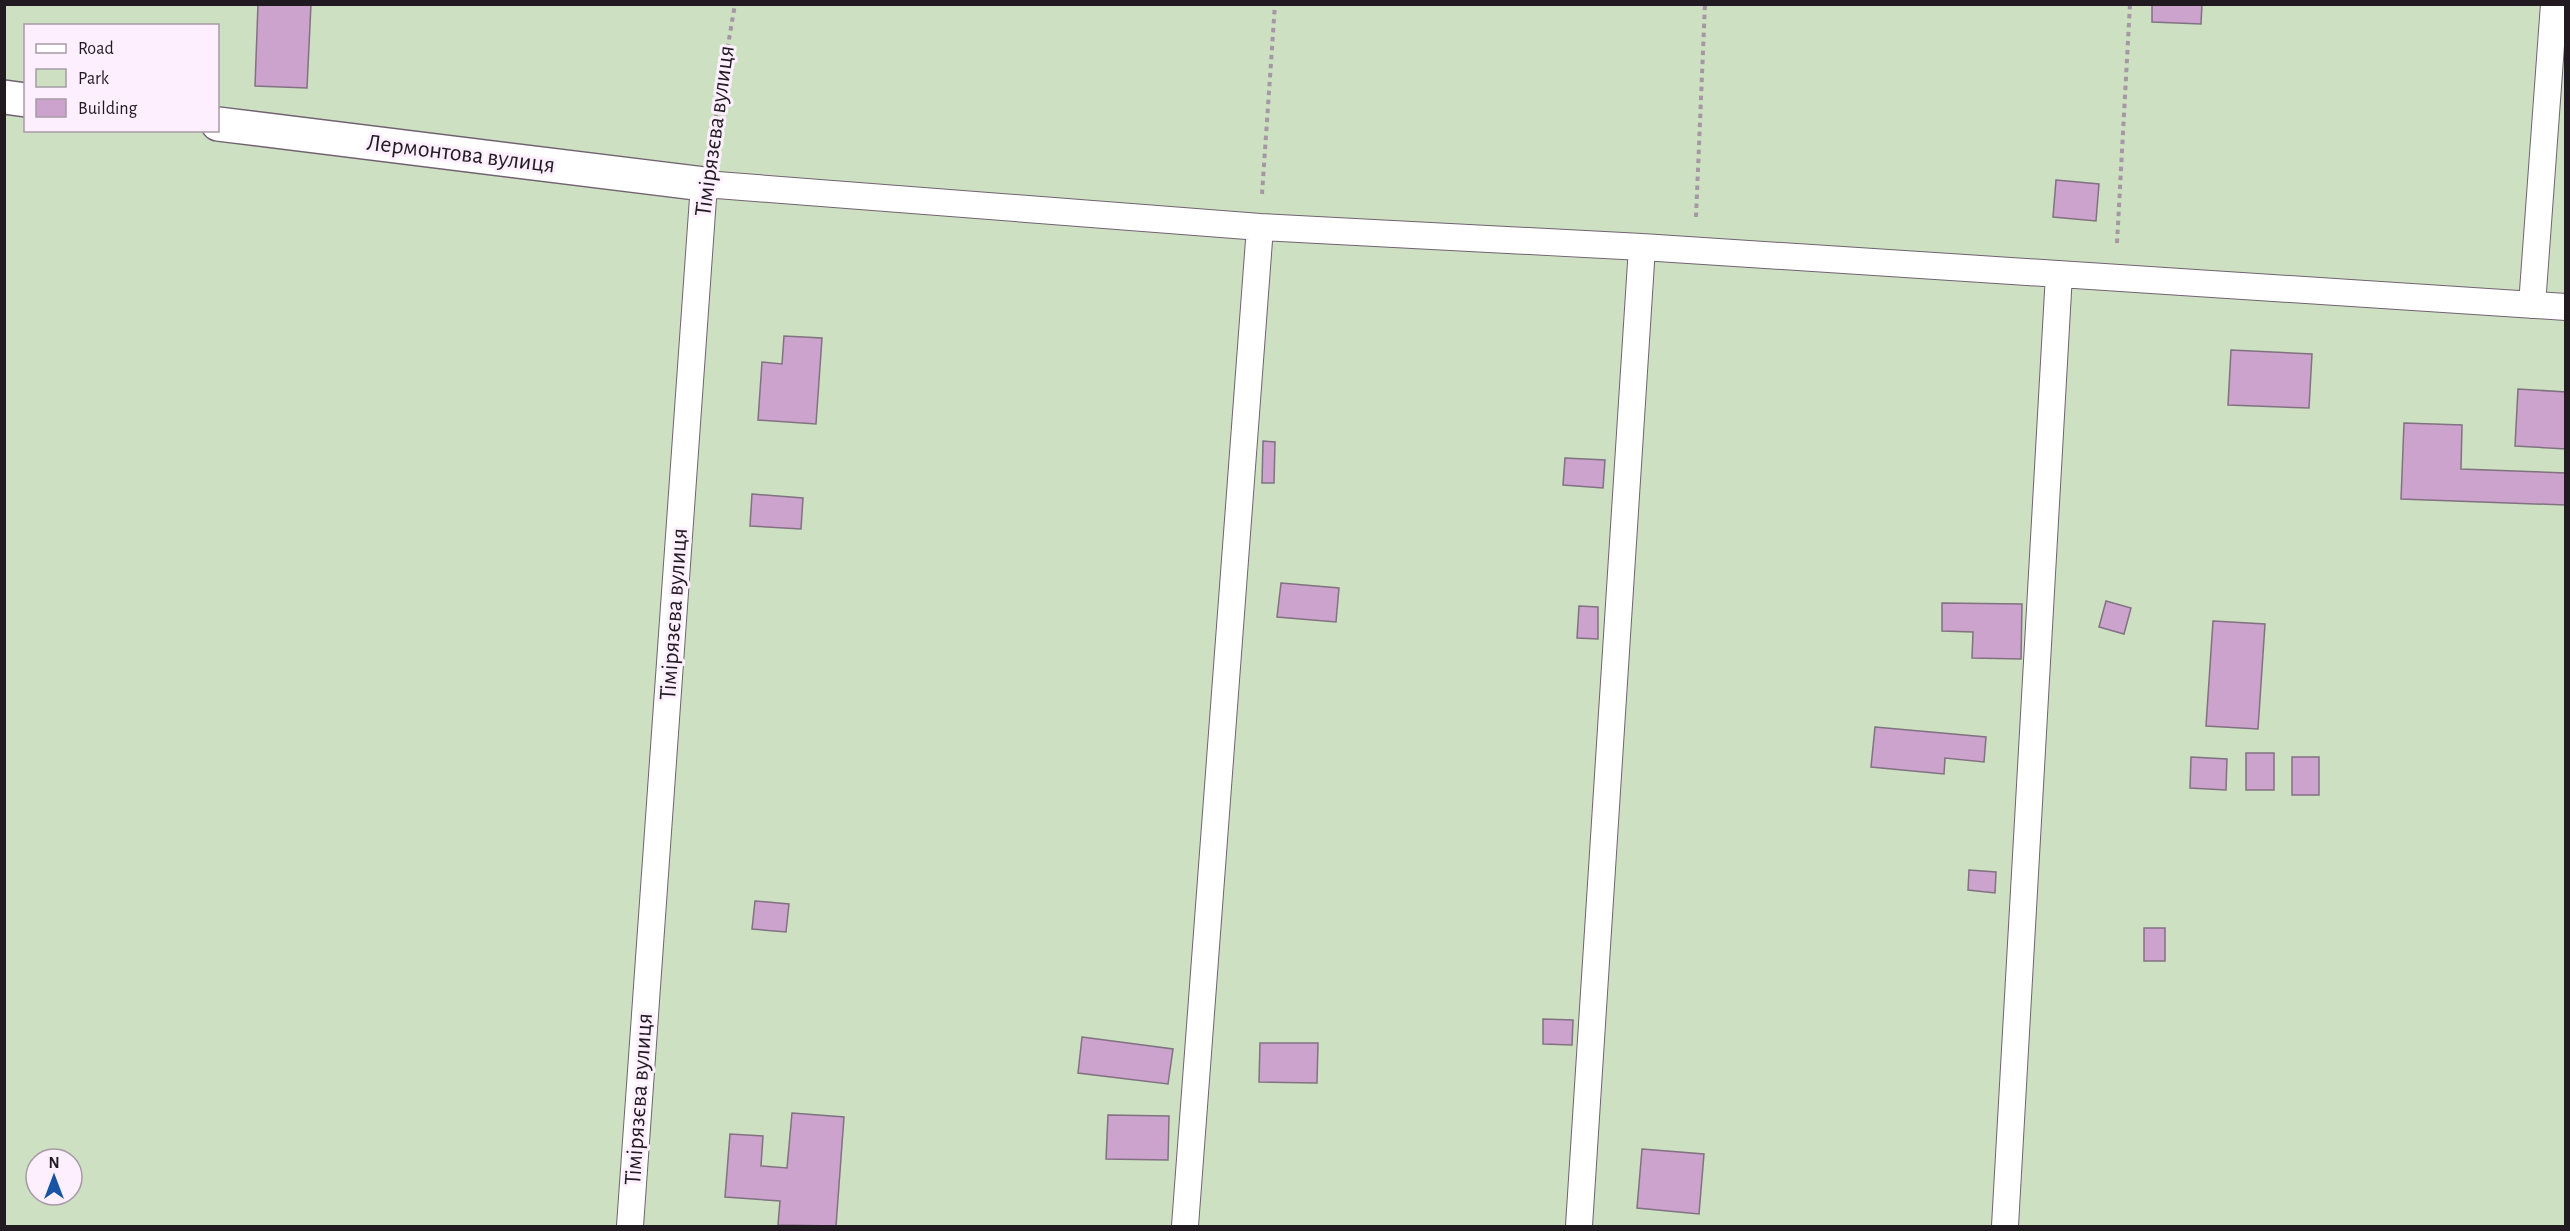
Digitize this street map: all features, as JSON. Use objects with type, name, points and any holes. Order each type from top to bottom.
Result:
[{"type":"street","points":[[4,97],[24,100]]},
{"type":"street","name":"Лермонтова вулиця","points":[[219,124],[704,184]]},
{"type":"lane","points":[[2532,305],[2554,4]]},
{"type":"lane","points":[[704,184],[1260,227],[1642,246],[2565,307]]},
{"type":"lane","name":"Тімірязєва вулиця","points":[[630,1227],[704,184]]},
{"type":"lane","points":[[1185,1227],[1260,227]]},
{"type":"lane","points":[[1579,1227],[1642,246]]},
{"type":"lane","points":[[2005,1227],[2059,274]]},
{"type":"path","name":"Тімірязєва вулиця","points":[[704,184],[735,4]]},
{"type":"path","points":[[1260,227],[1275,4]]},
{"type":"path","points":[[1694,250],[1705,4]]},
{"type":"path","points":[[2115,278],[2130,4]]},
{"type":"green space","points":[[5,5],[2565,5],[2565,1226],[5,1226]]},
{"type":"building","points":[[258,4],[311,4],[307,88],[255,86]]},
{"type":"building","points":[[2152,4],[2202,4],[2201,24],[2152,22]]},
{"type":"building","points":[[2056,180],[2099,184],[2096,221],[2053,217]]},
{"type":"building","points":[[784,336],[822,338],[816,424],[758,420],[762,362],[782,364]]},
{"type":"building","points":[[2231,350],[2312,354],[2309,408],[2228,405]]},
{"type":"building","points":[[2518,389],[2566,392],[2566,449],[2515,446]]},
{"type":"building","points":[[2404,423],[2462,425],[2461,469],[2566,473],[2566,505],[2401,499]]},
{"type":"building","points":[[1263,441],[1275,442],[1274,483],[1262,483]]},
{"type":"building","points":[[1565,458],[1605,460],[1603,488],[1563,485]]},
{"type":"building","points":[[752,494],[803,498],[801,529],[750,526]]},
{"type":"building","points":[[1281,583],[1339,588],[1336,622],[1277,617]]},
{"type":"building","points":[[2106,601],[2131,608],[2124,634],[2099,627]]},
{"type":"building","points":[[1942,603],[2022,604],[2021,659],[1972,658],[1973,632],[1942,631]]},
{"type":"building","points":[[1579,606],[1598,607],[1598,639],[1577,638]]},
{"type":"building","points":[[2213,621],[2265,624],[2258,729],[2206,726]]},
{"type":"building","points":[[1875,727],[1986,737],[1984,762],[1945,758],[1944,774],[1871,767]]},
{"type":"building","points":[[2246,753],[2274,753],[2274,790],[2246,790]]},
{"type":"building","points":[[2191,757],[2227,759],[2226,790],[2190,788]]},
{"type":"building","points":[[2292,757],[2319,757],[2319,795],[2292,795]]},
{"type":"building","points":[[1969,870],[1996,872],[1995,893],[1968,890]]},
{"type":"building","points":[[755,901],[789,904],[786,932],[752,929]]},
{"type":"building","points":[[2144,928],[2165,928],[2165,961],[2144,961]]},
{"type":"building","points":[[1543,1019],[1573,1020],[1572,1045],[1543,1044]]},
{"type":"building","points":[[1082,1037],[1173,1049],[1168,1084],[1078,1073]]},
{"type":"building","points":[[1260,1043],[1318,1043],[1317,1083],[1259,1082]]},
{"type":"building","points":[[792,1113],[844,1117],[836,1226],[778,1225],[780,1201],[725,1197],[730,1134],[763,1136],[761,1166],[787,1168]]},
{"type":"building","points":[[1108,1115],[1169,1116],[1168,1160],[1106,1159]]},
{"type":"building","points":[[1642,1149],[1704,1154],[1699,1214],[1637,1208]]}]
